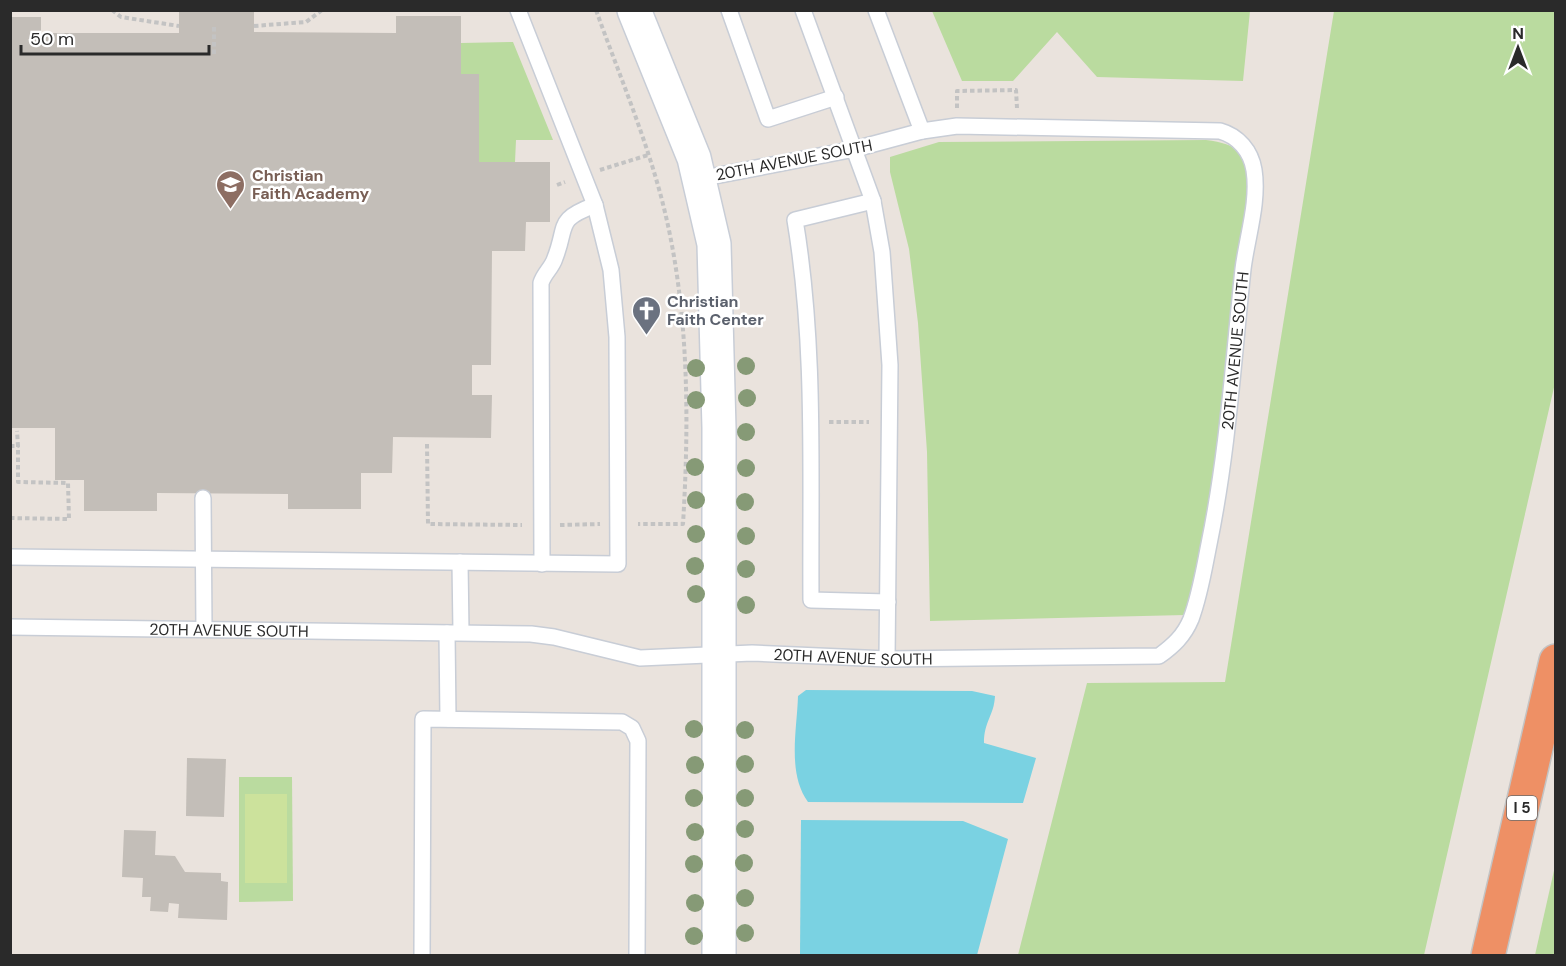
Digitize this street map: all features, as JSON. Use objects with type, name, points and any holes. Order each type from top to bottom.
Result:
[{"type":"highway","name":"I 5","points":[[1488,956],[1556,661]]},
{"type":"street","name":"20TH AVENUE SOUTH","points":[[634,10],[694,158],[714,244],[718,314],[719,956]]},
{"type":"lane","points":[[10,557],[618,564],[617,337],[611,270],[595,205],[518,10]]},
{"type":"lane","points":[[729,10],[768,119],[836,97]]},
{"type":"lane","points":[[803,10],[873,201],[888,315],[890,422],[887,659]]},
{"type":"lane","points":[[876,10],[922,131]]},
{"type":"lane","name":"20TH AVENUE SOUTH","points":[[10,627],[454,632],[554,637],[640,658],[720,653],[887,659],[1159,656],[1178,643],[1190,621],[1197,600],[1222,477],[1243,268],[1255,182],[1249,154],[1230,134],[1220,131],[1017,125],[957,126],[922,131],[855,150],[699,179]]},
{"type":"lane","points":[[873,201],[795,220],[805,282],[809,337],[811,600],[888,602]]},
{"type":"lane","points":[[542,564],[540,283],[544,273],[556,258],[561,231],[568,219],[595,205]]},
{"type":"lane","points":[[203,498],[204,629]]},
{"type":"lane","points":[[448,719],[460,562]]},
{"type":"lane","points":[[422,956],[423,719],[622,722],[632,728],[638,741],[637,956]]},
{"type":"path","points":[[112,10],[121,17],[179,26]]},
{"type":"path","points":[[254,26],[306,22],[322,10]]},
{"type":"path","points":[[596,10],[656,180],[677,272],[684,347],[683,524]]},
{"type":"path","points":[[214,27],[214,56]]},
{"type":"path","points":[[809,422],[890,422]]},
{"type":"path","points":[[10,518],[69,519],[68,483],[18,482],[17,431]]},
{"type":"path","points":[[10,446],[18,446]]},
{"type":"green space","points":[[932,11],[1250,11],[1243,81],[1097,77],[1057,32],[1013,81],[962,81]]},
{"type":"green space","points":[[1334,11],[1555,11],[1555,383],[1424,955],[1018,955],[1087,683],[1225,682]]},
{"type":"green space","points":[[513,42],[553,140],[516,140],[515,162],[479,162],[479,74],[461,74],[461,43]]},
{"type":"green space","points":[[1206,140],[1227,145],[1240,153],[1247,168],[1248,189],[1229,331],[1214,490],[1185,615],[930,621],[927,452],[918,323],[909,249],[890,172],[890,157],[939,142]]},
{"type":"green space","points":[[239,777],[292,777],[293,901],[239,902]]},
{"type":"green space","points":[[245,794],[287,794],[287,883],[245,883]]},
{"type":"green space","points":[[1555,866],[1555,955],[1535,955]]},
{"type":"water","points":[[806,690],[972,691],[995,696],[984,743],[1036,758],[1023,803],[808,802],[801,791],[795,765],[798,696]]},
{"type":"water","points":[[801,820],[963,821],[1008,839],[977,955],[800,955]]},
{"type":"building","points":[[179,10],[254,10],[254,32],[396,33],[396,16],[461,16],[461,74],[479,74],[479,162],[550,162],[550,222],[526,222],[525,251],[492,251],[491,365],[472,365],[472,395],[492,395],[491,438],[393,437],[392,473],[361,473],[361,509],[288,509],[288,494],[157,493],[157,511],[84,511],[84,480],[55,480],[55,428],[10,428],[10,17],[41,17],[41,33],[179,33]]},
{"type":"building","points":[[187,758],[226,759],[224,817],[186,816]]},
{"type":"building","points":[[124,830],[156,831],[155,855],[175,856],[185,872],[221,873],[221,881],[228,882],[227,920],[178,918],[179,904],[169,903],[168,912],[150,911],[151,897],[142,897],[143,878],[122,877]]},
{"type":"place","name":"Christian Faith Academy","points":[[231,210]]},
{"type":"place","name":"Christian Faith Center","points":[[646,336]]}]
